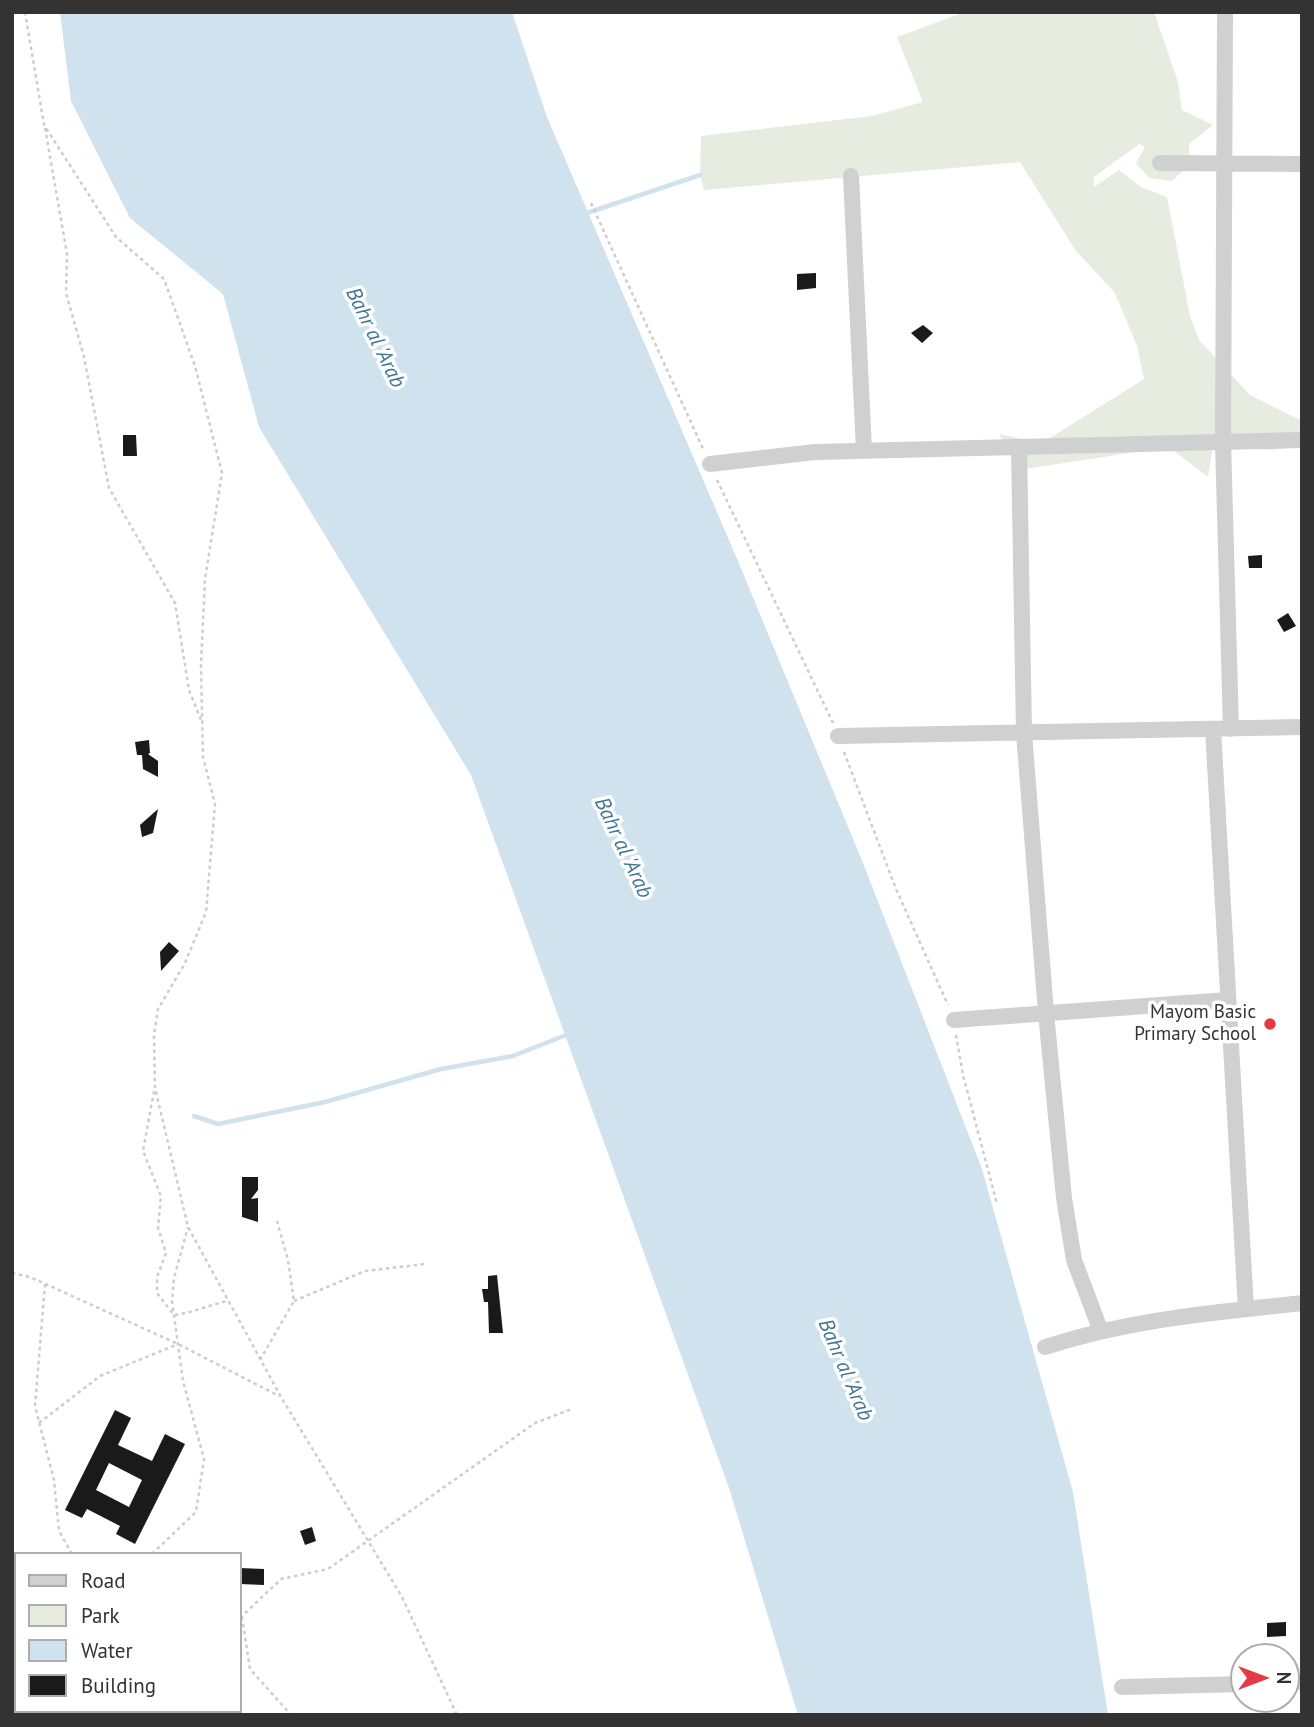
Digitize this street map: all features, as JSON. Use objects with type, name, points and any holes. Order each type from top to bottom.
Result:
[{"type":"street","points":[[1225,12],[1222,163],[1223,442],[1231,729]]},
{"type":"street","points":[[1160,163],[1302,164]]},
{"type":"street","points":[[851,176],[864,451]]},
{"type":"street","points":[[710,464],[815,452],[1302,440]]},
{"type":"street","points":[[1019,449],[1024,733],[1046,1013],[1064,1198],[1074,1260],[1100,1329]]},
{"type":"street","points":[[838,736],[1302,727]]},
{"type":"street","points":[[1213,729],[1246,1309]]},
{"type":"street","points":[[954,1020],[1228,1000]]},
{"type":"street","points":[[1045,1347],[1100,1329],[1160,1318],[1302,1303]]},
{"type":"street","points":[[1122,1687],[1230,1684]]},
{"type":"path","points":[[25,12],[67,254],[66,293],[84,357],[109,488],[175,603],[189,690],[202,723]]},
{"type":"path","points":[[44,125],[116,237],[164,279],[195,366],[222,474],[205,579],[201,664],[204,757],[215,804],[206,912],[185,963],[158,1009],[154,1035],[155,1087],[188,1227],[281,1397],[402,1597],[457,1715]]},
{"type":"path","points":[[592,202],[603,234],[838,736],[896,889],[954,1020],[963,1075],[998,1204]]},
{"type":"path","points":[[155,1087],[142,1151],[161,1196],[158,1228],[166,1253],[157,1277],[157,1293],[174,1315]]},
{"type":"path","points":[[277,1221],[288,1261],[294,1300]]},
{"type":"path","points":[[154,1552],[195,1512],[204,1459],[183,1381],[174,1315],[174,1278],[188,1227]]},
{"type":"path","points":[[260,1360],[294,1300],[365,1271],[425,1264]]},
{"type":"path","points":[[12,1273],[45,1283],[178,1344],[281,1397]]},
{"type":"path","points":[[45,1283],[35,1406],[54,1480],[58,1531],[71,1552]]},
{"type":"path","points":[[174,1315],[190,1314],[203,1307],[227,1301]]},
{"type":"path","points":[[39,1423],[100,1376],[178,1344]]},
{"type":"path","points":[[242,1616],[281,1579],[327,1569],[535,1423],[572,1409]]},
{"type":"path","points":[[242,1623],[250,1669],[291,1715]]},
{"type":"green space","points":[[965,12],[1154,12],[1178,82],[1182,110],[1213,125],[1189,144],[1189,165],[1172,181],[1149,178],[1136,163],[1145,147],[1139,144],[1094,177],[1094,187],[1119,170],[1141,187],[1167,197],[1190,316],[1199,340],[1250,395],[1302,421],[1302,446],[1271,450],[1213,444],[1208,477],[1169,447],[1018,470],[999,434],[1042,443],[1144,379],[1137,346],[1115,293],[1076,251],[1020,162],[704,190],[700,175],[701,136],[872,116],[923,102],[897,37]]},
{"type":"water","name":"Bahr al 'Arab","points":[[60,12],[512,12],[547,117],[735,554],[863,863],[982,1169],[1073,1492],[1108,1715],[798,1715],[729,1488],[471,775],[259,427],[223,294],[130,218],[71,101]]},
{"type":"building","points":[[816,273],[816,288],[797,290],[797,274]]},
{"type":"building","points":[[923,325],[933,333],[922,343],[911,333]]},
{"type":"building","points":[[123,435],[136,435],[137,456],[123,456]]},
{"type":"building","points":[[1262,555],[1262,568],[1249,568],[1248,556]]},
{"type":"building","points":[[1288,613],[1296,626],[1284,632],[1277,620]]},
{"type":"building","points":[[149,740],[148,754],[158,761],[158,777],[143,769],[142,755],[137,755],[135,742]]},
{"type":"building","points":[[158,809],[153,833],[142,837],[140,825]]},
{"type":"building","points":[[169,942],[179,951],[161,971],[160,952]]},
{"type":"building","points":[[242,1177],[258,1177],[258,1190],[251,1199],[258,1198],[258,1222],[242,1217]]},
{"type":"building","points":[[497,1275],[503,1333],[489,1333],[488,1302],[484,1302],[482,1289],[488,1289],[488,1276]]},
{"type":"building","points":[[115,1410],[131,1418],[118,1445],[152,1461],[165,1434],[185,1444],[135,1544],[116,1534],[120,1526],[87,1509],[82,1518],[65,1510]],"holes":[[[109,1463],[142,1480],[129,1507],[96,1490]]]},
{"type":"building","points":[[312,1527],[316,1541],[305,1545],[300,1531]]},
{"type":"building","points":[[242,1568],[264,1569],[264,1585],[242,1584]]},
{"type":"building","points":[[1286,1622],[1286,1636],[1267,1637],[1267,1623]]},
{"type":"waterway","points":[[584,214],[700,175]]},
{"type":"waterway","points":[[194,1116],[218,1124],[325,1102],[441,1069],[513,1056],[566,1035]]},
{"type":"place","name":"Mayom Basic Primary School","points":[[1270,1024]]}]
